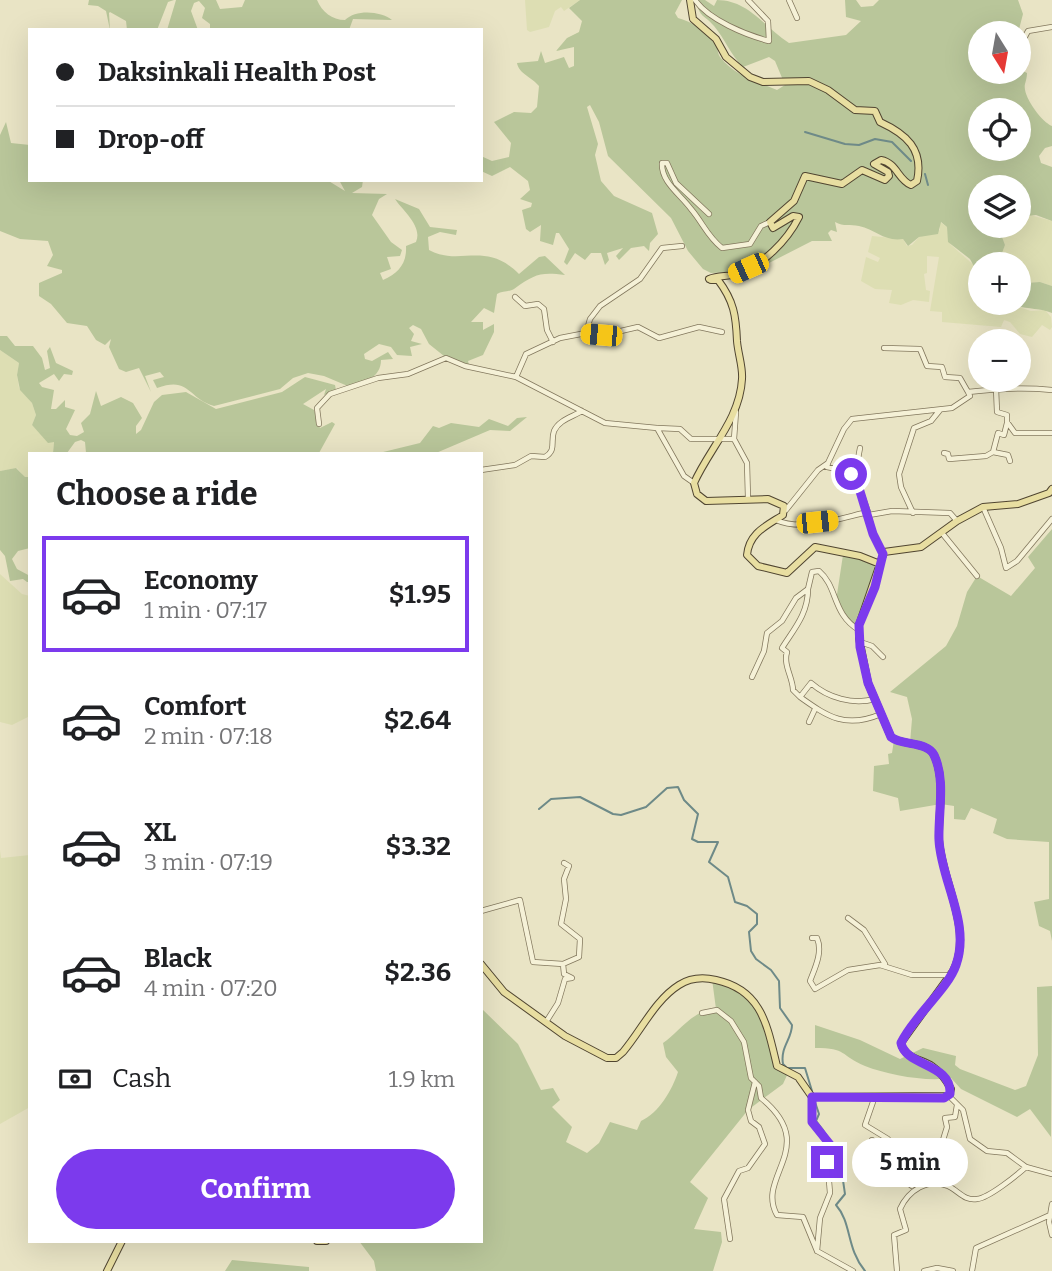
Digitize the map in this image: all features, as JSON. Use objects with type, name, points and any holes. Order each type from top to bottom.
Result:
[{"type":"main road","points":[[690,0],[693,19],[716,38],[726,57],[747,75],[763,82],[808,81],[828,90],[855,110],[875,111],[880,122],[902,134],[918,153],[919,172],[914,185],[906,184],[893,165],[881,160],[874,164],[888,172],[885,180],[862,170],[842,184],[806,176],[794,201],[770,222],[773,228],[793,216],[799,217],[767,257],[735,274],[709,279],[718,280],[723,286],[737,313],[742,380],[736,406],[721,439],[694,483],[697,494],[706,501],[768,499],[786,510],[776,520],[762,527],[751,540],[747,555],[758,566],[787,573],[815,547],[860,556],[880,564]]},
{"type":"main road","points":[[483,966],[504,992],[546,1023],[611,1059],[623,1052],[656,1008],[680,984],[700,978],[742,988],[752,998],[772,1040],[777,1066],[798,1077],[812,1097],[874,1099],[948,1096],[951,1089],[942,1075],[907,1054],[901,1043],[950,975],[957,960],[958,915],[939,842],[942,810],[935,759],[926,748],[894,740],[874,699],[866,675],[859,630],[883,554],[921,547],[957,521],[983,508],[1018,504],[1049,493],[1052,489]]},
{"type":"main road","points":[[107,1271],[121,1243]]},
{"type":"street","points":[[695,0],[703,10],[736,29],[769,41],[768,21],[748,0]]},
{"type":"street","points":[[789,0],[797,18]]},
{"type":"street","points":[[1031,30],[1052,27]]},
{"type":"street","points":[[709,214],[676,183],[667,163],[662,163],[665,177],[673,190],[692,209],[706,235],[722,248],[750,244],[761,226],[770,222]]},
{"type":"street","points":[[586,333],[593,313],[640,279],[663,248],[682,246]]},
{"type":"street","points":[[515,297],[525,306],[538,304],[544,310],[547,330],[553,342]]},
{"type":"street","points":[[516,377],[526,354],[568,335],[608,334],[631,327],[638,327],[659,338],[699,327],[722,332]]},
{"type":"street","points":[[786,510],[818,470],[828,463],[852,419],[951,408],[970,396],[960,378],[945,377],[942,367],[927,366],[920,349],[884,348]]},
{"type":"street","points":[[319,424],[318,403],[330,394],[378,378],[408,374],[440,359],[516,377],[611,424],[680,429],[691,439],[734,439]]},
{"type":"street","points":[[1031,389],[1052,390]]},
{"type":"street","points":[[993,452],[996,436],[998,433],[1004,435],[1007,422],[1007,415],[996,412],[996,392]]},
{"type":"street","points":[[736,406],[734,439],[747,463],[748,498]]},
{"type":"street","points":[[914,513],[899,474],[914,428],[931,421],[940,410]]},
{"type":"street","points":[[483,470],[515,465],[531,456],[545,457],[553,448],[556,428],[562,421],[582,411]]},
{"type":"street","points":[[1007,422],[1014,433],[1052,433]]},
{"type":"street","points":[[657,428],[684,475],[694,483]]},
{"type":"street","points":[[860,448],[855,475],[869,513],[873,534],[883,554]]},
{"type":"street","points":[[944,453],[948,454],[948,459],[986,456],[993,452],[1008,456],[1010,461]]},
{"type":"street","points":[[828,463],[827,467],[837,469],[837,473],[855,475]]},
{"type":"street","points":[[983,508],[1001,548],[1006,568],[1017,561],[1052,519]]},
{"type":"street","points":[[776,520],[798,524],[892,512],[950,513],[957,521]]},
{"type":"street","points":[[942,533],[977,576]]},
{"type":"street","points":[[859,630],[840,612],[825,577],[819,571],[810,575],[807,603],[798,626],[782,648],[787,652],[786,661],[793,690],[815,709],[826,716],[844,720],[866,720],[881,714]]},
{"type":"street","points":[[751,677],[764,651],[766,633],[782,621],[796,598],[808,589]]},
{"type":"street","points":[[860,642],[872,646],[883,657]]},
{"type":"street","points":[[800,697],[811,683],[820,690],[854,703],[874,699]]},
{"type":"street","points":[[808,722],[815,709]]},
{"type":"street","points":[[483,910],[520,900],[533,962],[563,964],[579,957],[581,944],[573,931],[561,924],[566,900],[564,879],[569,872],[569,866],[564,863]]},
{"type":"street","points":[[848,918],[864,930],[885,965]]},
{"type":"street","points":[[812,938],[817,938],[820,944],[818,967],[810,981],[815,989],[848,970],[885,965],[912,975],[950,975]]},
{"type":"street","points":[[546,1023],[558,1003],[565,979],[572,978],[564,974],[563,964]]},
{"type":"street","points":[[702,1013],[717,1010],[731,1021],[744,1042],[761,1098],[774,1109],[787,1135],[786,1153],[777,1174],[774,1210],[782,1217],[803,1217],[817,1251],[853,1271]]},
{"type":"street","points":[[730,1239],[725,1194],[739,1171],[748,1168],[765,1144],[759,1127],[751,1121],[748,1110],[755,1082]]},
{"type":"street","points":[[948,1096],[965,1115],[970,1139],[992,1153],[1007,1153],[1026,1167],[1052,1174]]},
{"type":"street","points":[[812,1097],[812,1122],[832,1147],[827,1157],[830,1193],[820,1218],[817,1251]]},
{"type":"street","points":[[874,1099],[865,1125],[888,1139],[888,1164],[892,1172],[913,1187],[948,1186],[965,1197],[981,1199],[1026,1167]]},
{"type":"street","points":[[897,1271],[894,1235],[906,1230],[900,1209],[913,1187],[915,1164],[929,1164],[936,1158],[932,1147],[943,1140],[947,1126],[945,1118],[955,1117],[957,1105]]},
{"type":"street","points":[[872,1140],[877,1172]]},
{"type":"street","points":[[873,1160],[888,1164]]},
{"type":"street","points":[[948,1186],[950,1174],[943,1166],[953,1161],[958,1163]]},
{"type":"street","points":[[1052,1204],[1052,1235]]},
{"type":"street","points":[[972,1271],[976,1248],[1050,1215]]},
{"type":"street","points":[[924,1271],[937,1268],[953,1271]]},
{"type":"green space","points":[[89,0],[174,0],[168,2],[158,28],[127,28],[126,21],[110,12],[110,28],[106,11],[98,6],[88,5]]},
{"type":"green space","points":[[176,0],[216,0],[220,9],[242,7],[245,0],[317,0],[325,12],[336,19],[345,20],[355,14],[368,13],[392,20],[353,19],[350,28],[210,28],[210,24],[202,18],[205,8],[199,1],[194,3],[191,11],[197,28],[168,28]]},
{"type":"green space","points":[[525,0],[580,0],[564,11],[561,7],[555,11],[549,27],[530,32],[527,30]]},
{"type":"green space","points":[[580,0],[682,0],[675,13],[678,18],[708,34],[726,64],[747,78],[777,90],[785,85],[775,61],[769,57],[743,67],[714,26],[701,13],[696,0],[705,0],[714,6],[717,0],[738,5],[789,43],[846,35],[861,21],[846,17],[845,0],[856,0],[861,7],[873,6],[879,0],[1018,0],[1023,14],[1021,21],[968,21],[968,84],[1025,84],[1028,98],[968,98],[968,161],[1031,161],[1031,104],[1052,126],[1052,146],[1045,148],[1039,156],[1041,163],[1052,167],[1052,221],[1031,216],[1031,175],[968,175],[968,238],[1002,238],[1005,245],[1002,252],[968,252],[968,257],[948,242],[947,227],[941,222],[938,234],[919,237],[908,246],[903,239],[891,239],[859,226],[835,222],[837,232],[831,230],[828,233],[832,241],[812,241],[769,263],[768,269],[744,265],[732,272],[711,273],[703,269],[688,251],[671,218],[608,156],[599,122],[590,105],[587,107],[598,144],[595,155],[601,181],[614,196],[652,213],[658,234],[650,243],[649,251],[644,246],[631,248],[619,260],[616,256],[623,248],[607,253],[609,260],[605,265],[601,253],[591,253],[585,260],[575,253],[567,265],[564,262],[569,249],[559,233],[556,233],[553,245],[540,241],[541,225],[530,232],[526,229],[522,210],[531,207],[532,203],[520,199],[530,190],[528,181],[510,167],[492,176],[483,172],[483,157],[492,161],[509,157],[511,143],[494,122],[514,112],[531,113],[537,107],[539,86],[520,70],[517,63],[538,61],[541,51],[545,63],[564,57],[569,68],[574,66],[574,47],[556,51],[567,38],[579,32],[582,21],[569,8]]},
{"type":"green space","points":[[6,122],[11,143],[28,145],[28,182],[330,182],[345,191],[340,182],[363,182],[362,187],[352,193],[387,194],[379,199],[372,215],[391,242],[402,250],[400,256],[387,257],[391,269],[380,273],[383,280],[401,267],[406,246],[416,242],[417,236],[414,224],[395,199],[419,209],[430,227],[457,230],[456,235],[440,232],[428,237],[429,250],[440,255],[495,258],[519,274],[539,257],[545,256],[565,275],[538,275],[512,290],[497,294],[494,313],[484,308],[471,322],[483,322],[483,330],[494,324],[494,332],[483,355],[468,361],[469,365],[444,356],[429,344],[421,329],[413,325],[409,328],[414,334],[411,341],[422,344],[410,347],[412,356],[397,355],[391,347],[379,344],[364,354],[365,359],[372,361],[388,352],[393,359],[381,360],[375,375],[350,387],[324,376],[308,373],[293,378],[280,389],[214,406],[182,386],[168,385],[157,388],[153,380],[164,377],[160,372],[145,376],[151,392],[139,368],[126,372],[119,369],[109,347],[111,339],[105,345],[96,340],[87,326],[67,323],[51,304],[39,296],[39,283],[62,273],[62,270],[47,266],[53,255],[48,241],[20,239],[0,231],[0,135]]},
{"type":"green space","points":[[1031,215],[1052,221],[1052,286],[1031,283],[1031,252],[1002,252],[1005,245],[1002,238],[1031,238]]},
{"type":"green space","points":[[940,222],[947,227],[950,244],[968,260],[968,315],[1031,315],[1031,311],[1045,310],[1051,317],[1050,330],[1042,325],[1032,337],[1031,329],[1016,329],[1004,320],[1001,327],[942,322],[942,312],[930,311],[939,257],[927,256],[927,273],[924,274],[926,290],[930,291],[929,302],[913,300],[901,305],[889,303],[892,290],[875,289],[861,281],[866,257],[878,262],[880,258],[868,252],[872,236],[903,239],[907,246],[912,245],[919,237],[940,230]]},
{"type":"green space","points":[[1031,283],[1052,286],[1052,313],[1031,309]]},
{"type":"green space","points":[[0,336],[7,336],[15,346],[33,346],[42,358],[45,370],[50,368],[47,351],[50,347],[56,363],[73,371],[72,375],[64,374],[59,381],[54,374],[39,383],[42,387],[54,390],[51,409],[56,409],[65,400],[65,407],[75,410],[66,429],[70,435],[77,436],[84,432],[81,423],[90,414],[96,391],[101,406],[121,397],[133,403],[142,418],[136,426],[136,434],[141,430],[154,402],[162,395],[186,392],[216,409],[282,392],[305,377],[335,385],[336,390],[324,395],[326,389],[303,404],[314,410],[320,428],[332,422],[335,424],[320,452],[86,452],[85,442],[81,440],[75,442],[68,452],[53,452],[54,442],[48,443],[32,425],[36,415],[32,403],[20,390],[17,375],[19,363],[0,350]]},
{"type":"green space","points":[[0,350],[19,363],[19,388],[32,403],[36,415],[32,425],[46,440],[54,441],[53,452],[28,452],[28,477],[25,478],[17,468],[0,471]]},
{"type":"green space","points":[[527,417],[510,431],[490,430],[438,452],[383,452],[420,443],[433,426],[439,428],[451,423],[479,427],[489,419],[508,426],[517,418]]},
{"type":"green space","points":[[16,468],[28,477],[28,548],[18,551],[12,559],[17,569],[28,575],[28,582],[23,579],[10,581],[5,556],[0,550],[0,471]]},
{"type":"green space","points":[[1052,529],[1052,941],[1050,931],[1039,926],[1034,902],[1049,899],[1049,842],[1007,839],[993,833],[997,819],[971,808],[965,820],[954,819],[954,806],[941,804],[900,811],[898,798],[873,791],[874,766],[889,764],[888,754],[892,753],[894,740],[910,743],[912,719],[907,697],[890,692],[946,646],[957,626],[967,592],[977,576],[1011,596],[1035,568],[1028,557]]},
{"type":"green space","points":[[843,555],[880,564],[859,625],[851,625],[836,601]]},
{"type":"green space","points":[[0,574],[22,594],[28,596],[28,717],[12,725],[0,722]]},
{"type":"green space","points":[[0,850],[1,858],[28,855],[28,1108],[0,1124]]},
{"type":"green space","points":[[712,979],[743,990],[757,1009],[775,1054],[788,1073],[783,1084],[748,1110],[690,1182],[708,1198],[694,1229],[721,1232],[722,1242],[713,1271],[376,1271],[374,1261],[360,1243],[483,1243],[483,1010],[518,1044],[541,1090],[553,1088],[560,1100],[552,1107],[572,1127],[566,1142],[587,1153],[599,1143],[610,1122],[637,1130],[641,1121],[654,1112],[664,1100],[678,1072],[666,1057],[663,1043],[694,1016],[716,1009]]},
{"type":"green space","points":[[1052,986],[1051,1137],[1030,1109],[1017,1117],[961,1089],[951,1078],[930,1079],[896,1075],[865,1066],[838,1051],[815,1048],[815,1025],[860,1040],[900,1059],[923,1048],[956,1056],[955,1065],[960,1069],[1015,1090],[1026,1086],[1038,1055],[1037,987]]},
{"type":"green space","points":[[232,1260],[309,1267],[309,1271],[225,1271]]},
{"type":"waterway","points":[[805,132],[845,144],[859,145],[875,139],[892,142],[911,161]]},
{"type":"waterway","points":[[925,174],[928,185]]},
{"type":"waterway","points":[[539,809],[551,799],[580,797],[613,814],[621,815],[646,807],[667,788],[678,787],[684,800],[698,814],[692,839],[698,842],[718,842],[709,862],[728,877],[735,902],[747,906],[757,914],[757,924],[749,932],[751,951],[779,981],[780,1008],[792,1025],[783,1053],[783,1064],[787,1068],[805,1068],[812,1091]]},
{"type":"waterway","points":[[815,1102],[819,1114],[816,1121],[836,1154],[841,1172],[845,1194],[836,1205],[845,1220],[855,1254],[865,1271]]},
{"type":"route","points":[[827,1162],[832,1147],[812,1122],[812,1097],[944,1098],[950,1094],[951,1089],[942,1075],[935,1068],[907,1054],[901,1043],[955,968],[958,956],[958,915],[939,842],[942,810],[934,755],[926,748],[891,737],[864,668],[859,625],[875,587],[883,554],[879,541],[873,534],[863,493],[855,475],[851,474]]}]
